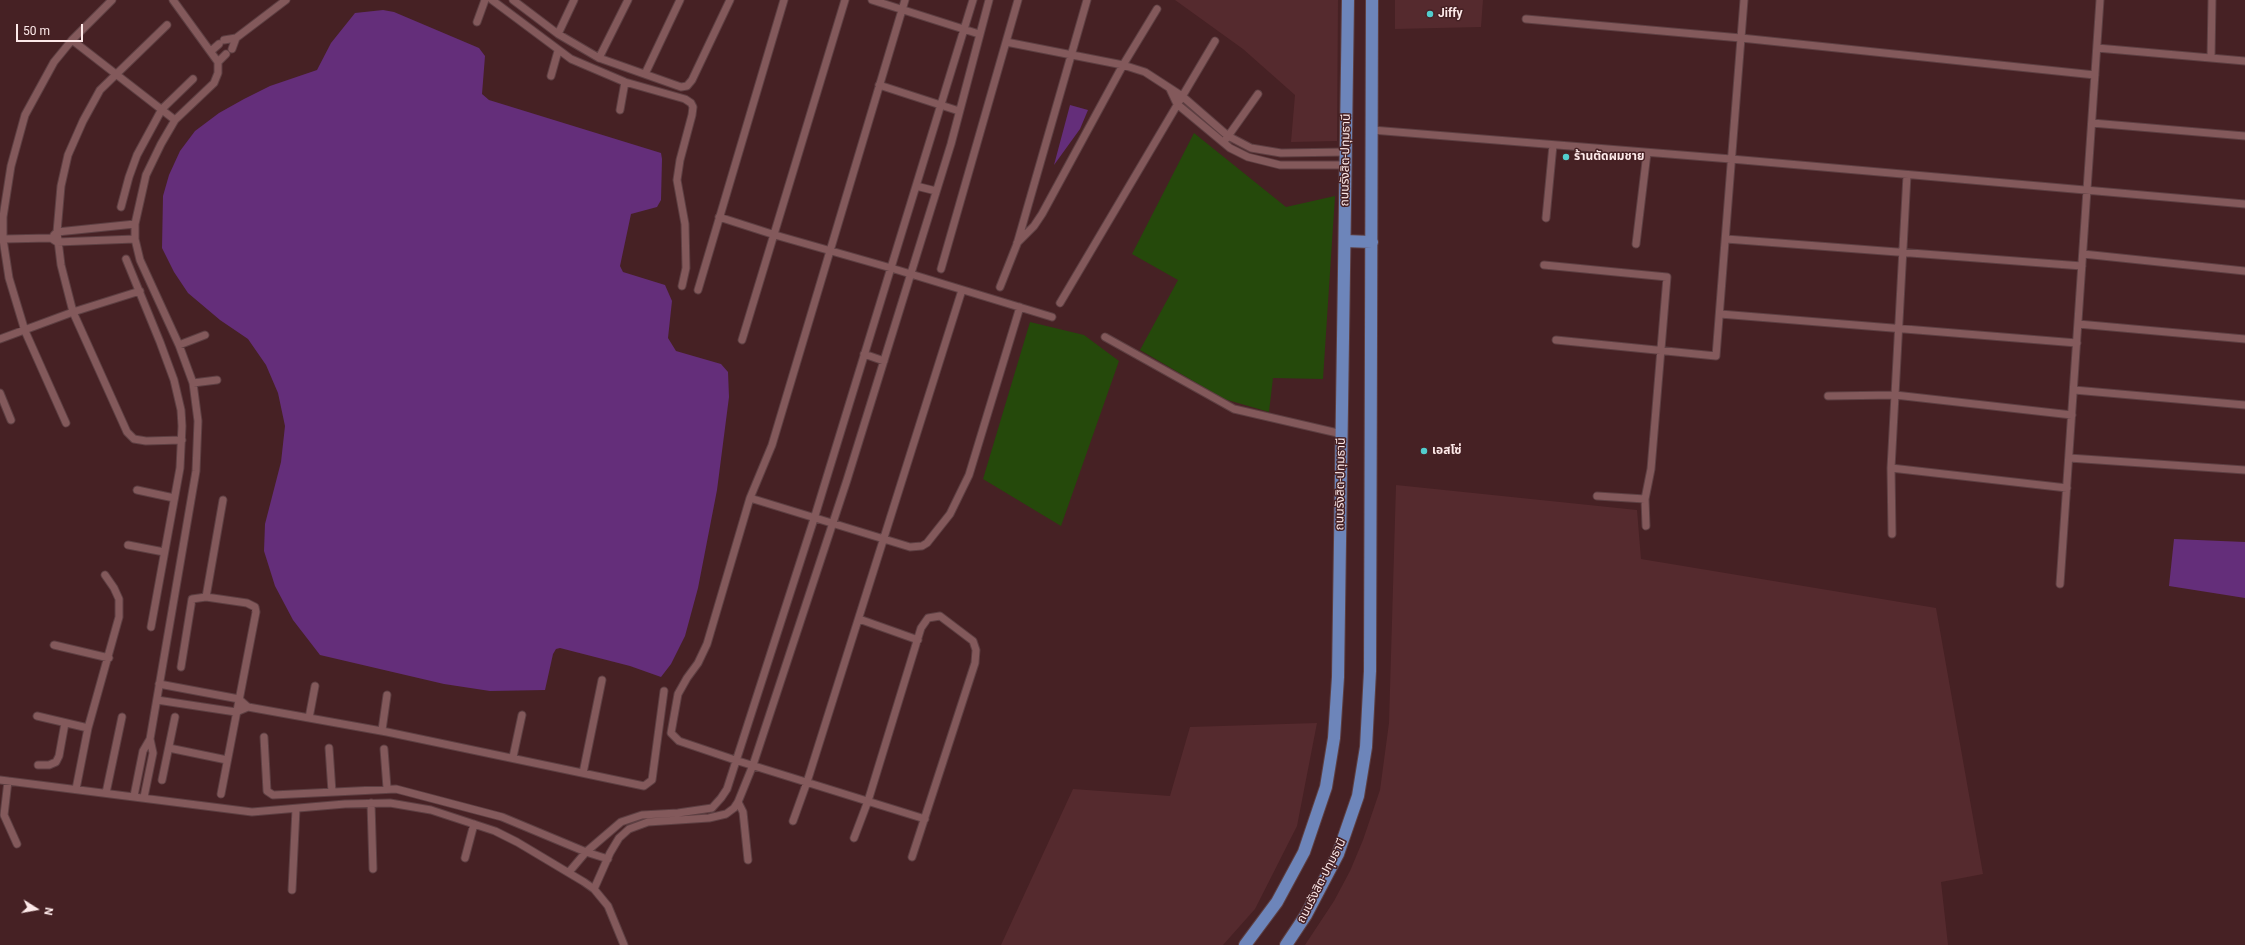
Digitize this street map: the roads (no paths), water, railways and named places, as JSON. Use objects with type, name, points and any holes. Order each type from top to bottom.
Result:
[{"type":"main road","name":"ถนนรังสิต-ปทุมธานี","points":[[1245,945],[1277,902],[1304,852],[1321,807],[1330,767],[1338,677],[1348,0]]},
{"type":"main road","name":"ถนนรังสิต-ปทุมธานี","points":[[1286,945],[1306,915],[1338,854],[1358,796],[1364,762],[1369,717],[1372,0]]},
{"type":"main road","points":[[1345,241],[1372,242]]},
{"type":"street","points":[[66,423],[25,331],[9,278],[2,239],[5,194],[25,115],[54,62],[102,3],[112,0]]},
{"type":"street","points":[[211,51],[222,42],[236,38],[286,0]]},
{"type":"street","points":[[477,22],[485,0]]},
{"type":"street","points":[[492,0],[558,51],[571,59],[625,82],[685,99],[693,107],[680,160],[677,180],[685,224],[686,268],[682,286]]},
{"type":"street","points":[[558,34],[574,0]]},
{"type":"street","points":[[599,58],[628,0]]},
{"type":"street","points":[[645,74],[680,0]]},
{"type":"street","points":[[516,1],[558,34],[599,58],[681,87],[688,86],[692,80],[730,0]]},
{"type":"street","points":[[698,290],[784,0]]},
{"type":"street","points":[[742,340],[845,0]]},
{"type":"street","points":[[872,0],[979,34]]},
{"type":"street","points":[[905,0],[772,446],[750,498],[707,644],[698,664],[681,686],[671,726],[671,733],[680,741],[735,760],[925,819]]},
{"type":"street","points":[[569,872],[586,852],[621,822],[642,815],[678,813],[712,808],[727,789],[735,760],[814,519],[973,0]]},
{"type":"street","points":[[594,889],[619,838],[628,830],[648,822],[709,818],[726,814],[734,808],[738,802],[753,765],[884,361],[909,273],[936,191],[989,0]]},
{"type":"street","points":[[941,269],[1018,0]]},
{"type":"street","points":[[1000,287],[1017,244],[1087,0]]},
{"type":"street","points":[[1556,340],[1716,356],[1744,0]]},
{"type":"street","points":[[2060,584],[2100,0]]},
{"type":"street","points":[[2211,58],[2212,0]]},
{"type":"street","points":[[144,797],[153,753],[150,739],[156,700],[196,471],[198,421],[193,383],[179,345],[140,260],[135,238],[135,224],[146,175],[175,120],[214,82],[218,73],[218,62],[177,1]]},
{"type":"street","points":[[1017,244],[1034,226],[1042,214],[1123,65],[1157,9]]},
{"type":"street","points":[[1526,19],[1741,38],[2095,75]]},
{"type":"street","points":[[167,25],[100,90],[83,121],[68,154],[61,186],[57,242],[73,312],[130,436],[146,441],[182,440]]},
{"type":"street","points":[[218,62],[229,52],[236,38]]},
{"type":"street","points":[[72,40],[175,120]]},
{"type":"street","points":[[1060,303],[1214,41]]},
{"type":"street","points":[[1006,42],[1123,65],[1145,72],[1182,96],[1228,136],[1251,148],[1266,152],[1346,152]]},
{"type":"street","points":[[2097,48],[2245,61]]},
{"type":"street","points":[[550,76],[558,51]]},
{"type":"street","points":[[121,207],[137,155],[162,109],[193,79]]},
{"type":"street","points":[[620,110],[625,82]]},
{"type":"street","points":[[879,85],[959,111]]},
{"type":"street","points":[[1170,89],[1177,104],[1222,143],[1248,158],[1267,163],[1301,166],[1346,166]]},
{"type":"street","points":[[1222,143],[1258,94]]},
{"type":"street","points":[[2092,123],[2245,136]]},
{"type":"street","points":[[1372,130],[1731,159],[2245,204]]},
{"type":"street","points":[[1546,218],[1554,145]]},
{"type":"street","points":[[1636,244],[1647,153]]},
{"type":"street","points":[[1892,534],[1891,468],[1906,175]]},
{"type":"street","points":[[916,186],[936,191]]},
{"type":"street","points":[[719,217],[1052,317]]},
{"type":"street","points":[[51,238],[57,232],[135,224]]},
{"type":"street","points":[[100,228],[101,241]]},
{"type":"street","points":[[2,239],[51,238],[57,242],[101,241],[135,238]]},
{"type":"street","points":[[1726,239],[1902,251],[2082,266]]},
{"type":"street","points":[[2083,254],[2245,271]]},
{"type":"street","points":[[126,259],[140,291],[174,380],[181,410],[182,440],[174,498],[151,627]]},
{"type":"street","points":[[1544,265],[1667,277],[1651,469],[1645,499],[1646,526]]},
{"type":"street","points":[[793,821],[859,619],[962,290]]},
{"type":"street","points":[[0,339],[73,312],[140,291]]},
{"type":"street","points":[[750,498],[884,540],[910,547],[922,546],[950,514],[969,475],[1020,307]]},
{"type":"street","points":[[1720,314],[1898,327],[2077,343]]},
{"type":"street","points":[[2078,324],[2245,340]]},
{"type":"street","points":[[179,345],[205,335]]},
{"type":"street","points":[[1105,337],[1234,409],[1342,434]]},
{"type":"street","points":[[864,354],[884,361]]},
{"type":"street","points":[[193,383],[217,380]]},
{"type":"street","points":[[2074,390],[2245,405]]},
{"type":"street","points":[[0,392],[11,420]]},
{"type":"street","points":[[1828,396],[1895,395],[2072,415]]},
{"type":"street","points":[[2069,458],[2245,470]]},
{"type":"street","points":[[1891,468],[2067,488]]},
{"type":"street","points":[[137,490],[174,498]]},
{"type":"street","points":[[1597,496],[1645,499]]},
{"type":"street","points":[[206,597],[223,500]]},
{"type":"street","points":[[128,546],[164,552]]},
{"type":"street","points":[[76,788],[88,728],[109,658],[119,617],[119,599],[114,588],[105,575]]},
{"type":"street","points":[[181,667],[192,599],[206,597],[247,603],[255,607],[256,612],[221,794]]},
{"type":"street","points":[[854,838],[868,801],[918,640],[928,618],[940,616],[965,633],[973,641],[976,650],[972,677],[912,857]]},
{"type":"street","points":[[859,619],[918,640]]},
{"type":"street","points":[[54,645],[109,658]]},
{"type":"street","points":[[583,773],[602,680]]},
{"type":"street","points":[[159,684],[239,699],[248,707],[382,730],[513,757],[639,786],[648,784],[652,780],[664,691]]},
{"type":"street","points":[[309,718],[314,686]]},
{"type":"street","points":[[382,730],[388,695]]},
{"type":"street","points":[[156,700],[236,712],[248,707]]},
{"type":"street","points":[[513,757],[522,715]]},
{"type":"street","points":[[37,716],[88,728]]},
{"type":"street","points":[[106,793],[122,717]]},
{"type":"street","points":[[162,780],[175,717]]},
{"type":"street","points":[[38,765],[49,765],[56,762],[59,756],[65,723]]},
{"type":"street","points":[[264,737],[266,786],[269,793],[279,795],[387,788],[502,817],[586,852],[608,859]]},
{"type":"street","points":[[134,796],[143,751],[150,739]]},
{"type":"street","points":[[169,748],[227,760]]},
{"type":"street","points":[[329,748],[332,792]]},
{"type":"street","points":[[384,749],[387,788]]},
{"type":"street","points":[[17,844],[4,815],[4,780],[76,788],[252,812],[371,803],[390,803],[431,810],[495,831],[569,872],[594,889],[608,906],[624,945]]},
{"type":"street","points":[[738,802],[743,812],[748,860]]},
{"type":"street","points":[[371,803],[373,869]]},
{"type":"street","points":[[292,890],[296,809]]},
{"type":"street","points":[[465,858],[474,824]]},
{"type":"place","name":"Jiffy","points":[[1430,14]]},
{"type":"place","name":"ร้านตัดผมชาย","points":[[1566,157]]},
{"type":"place","name":"เอสโซ่","points":[[1424,451]]}]
